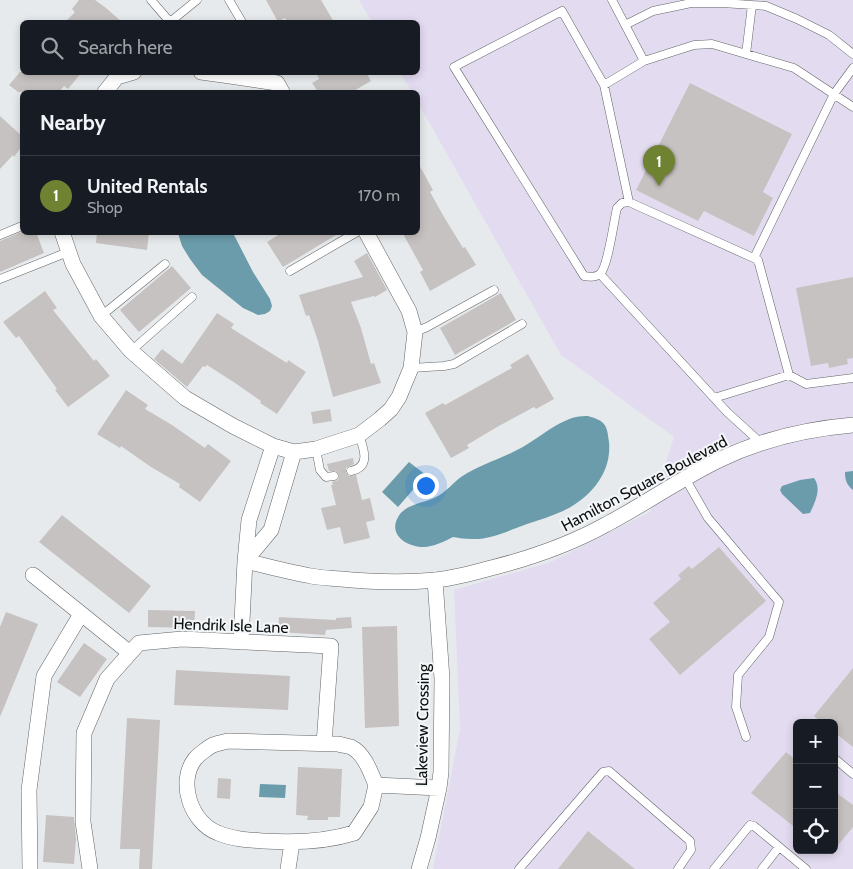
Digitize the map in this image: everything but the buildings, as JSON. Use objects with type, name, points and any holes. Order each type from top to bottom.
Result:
[{"type":"street","points":[[107,90],[119,75]]},
{"type":"street","points":[[223,75],[276,83]]},
{"type":"street","points":[[63,235],[73,264],[101,316],[131,351],[186,398],[233,426],[273,446],[294,452],[316,449],[359,435],[392,408],[411,368],[415,332],[409,311],[368,235]]},
{"type":"street","name":"Hamilton Square Boulevard","points":[[245,561],[312,576],[373,582],[435,580],[476,572],[551,550],[607,525],[685,478],[719,460],[761,443],[812,430],[853,425]]},
{"type":"street","points":[[241,642],[249,520],[273,446]]},
{"type":"street","points":[[245,561],[271,530],[294,452]]},
{"type":"street","points":[[33,575],[130,654]]},
{"type":"street","name":"Lakeview Crossing","points":[[419,869],[428,838],[441,772],[442,679],[435,580]]},
{"type":"street","points":[[30,869],[29,790],[44,676],[81,614]]},
{"type":"street","name":"Hendrik Isle Lane","points":[[90,869],[83,822],[84,733],[107,679],[139,643],[182,638],[332,646],[324,744]]},
{"type":"street","points":[[228,741],[338,744],[352,748],[363,758],[371,771],[376,785],[371,806],[354,833],[339,838],[292,842],[240,839],[216,833],[200,822],[187,792],[189,772],[195,758],[213,745],[228,741]]},
{"type":"street","points":[[376,785],[439,788]]},
{"type":"street","points":[[288,869],[292,842]]},
{"type":"lane","points":[[151,0],[168,20]]},
{"type":"lane","points":[[172,20],[197,0]]},
{"type":"lane","points":[[229,0],[241,20]]},
{"type":"lane","points":[[612,0],[644,61]]},
{"type":"lane","points":[[625,25],[653,11],[691,3],[722,2],[766,6],[829,35],[853,54]]},
{"type":"lane","points":[[746,54],[752,5]]},
{"type":"lane","points":[[629,202],[604,85],[562,11],[454,67],[584,276],[591,277],[600,274],[606,265],[617,208],[622,203],[629,202],[754,258],[758,260],[789,375]]},
{"type":"lane","points":[[604,85],[644,61],[694,45],[712,44],[794,68],[853,106]]},
{"type":"lane","points":[[754,258],[834,94],[853,68]]},
{"type":"lane","points":[[0,234],[20,227]]},
{"type":"lane","points":[[290,271],[352,235]]},
{"type":"lane","points":[[0,279],[68,252]]},
{"type":"lane","points":[[101,316],[165,264]]},
{"type":"lane","points":[[600,274],[727,412],[761,443]]},
{"type":"lane","points":[[415,332],[428,327],[494,290]]},
{"type":"lane","points":[[131,351],[192,297]]},
{"type":"lane","points":[[411,368],[454,364],[522,324]]},
{"type":"lane","points":[[714,398],[789,375],[806,384],[853,378]]},
{"type":"lane","points":[[351,471],[359,470],[364,463],[364,448],[359,435]]},
{"type":"lane","points":[[316,449],[320,470],[326,476],[334,476]]},
{"type":"lane","points":[[685,478],[708,518],[779,602],[769,636],[738,675],[736,707],[746,737]]},
{"type":"lane","points":[[838,761],[853,774]]},
{"type":"lane","points":[[519,869],[603,772],[608,771],[690,841],[691,850],[678,869]]},
{"type":"lane","points":[[714,869],[750,825],[754,826],[806,869]]},
{"type":"lane","points":[[762,869],[780,847]]},
{"type":"shaded area","points":[[359,0],[853,0],[853,869],[433,869],[460,729],[454,590],[551,562],[650,512],[674,437],[561,355],[420,107],[420,90],[411,90],[401,75],[420,75],[420,20],[371,20]]},
{"type":"water","points":[[179,235],[234,235],[253,272],[270,299],[272,306],[270,311],[258,315],[243,308],[202,275],[182,246]]},
{"type":"water","points":[[588,416],[602,422],[606,427],[609,453],[603,474],[597,483],[590,492],[573,506],[486,538],[469,539],[453,537],[435,545],[424,547],[404,542],[396,533],[396,521],[404,510],[438,496],[461,477],[510,454],[568,419]]},
{"type":"water","points":[[409,462],[426,475],[398,507],[382,492]]},
{"type":"water","points":[[853,471],[853,490],[845,478],[845,472]]},
{"type":"water","points":[[814,478],[818,491],[816,500],[810,513],[803,514],[780,490],[782,486]]},
{"type":"water","points":[[260,784],[286,785],[285,798],[259,797]]},
{"type":"place","name":"United Rentals","points":[[659,186]]}]
